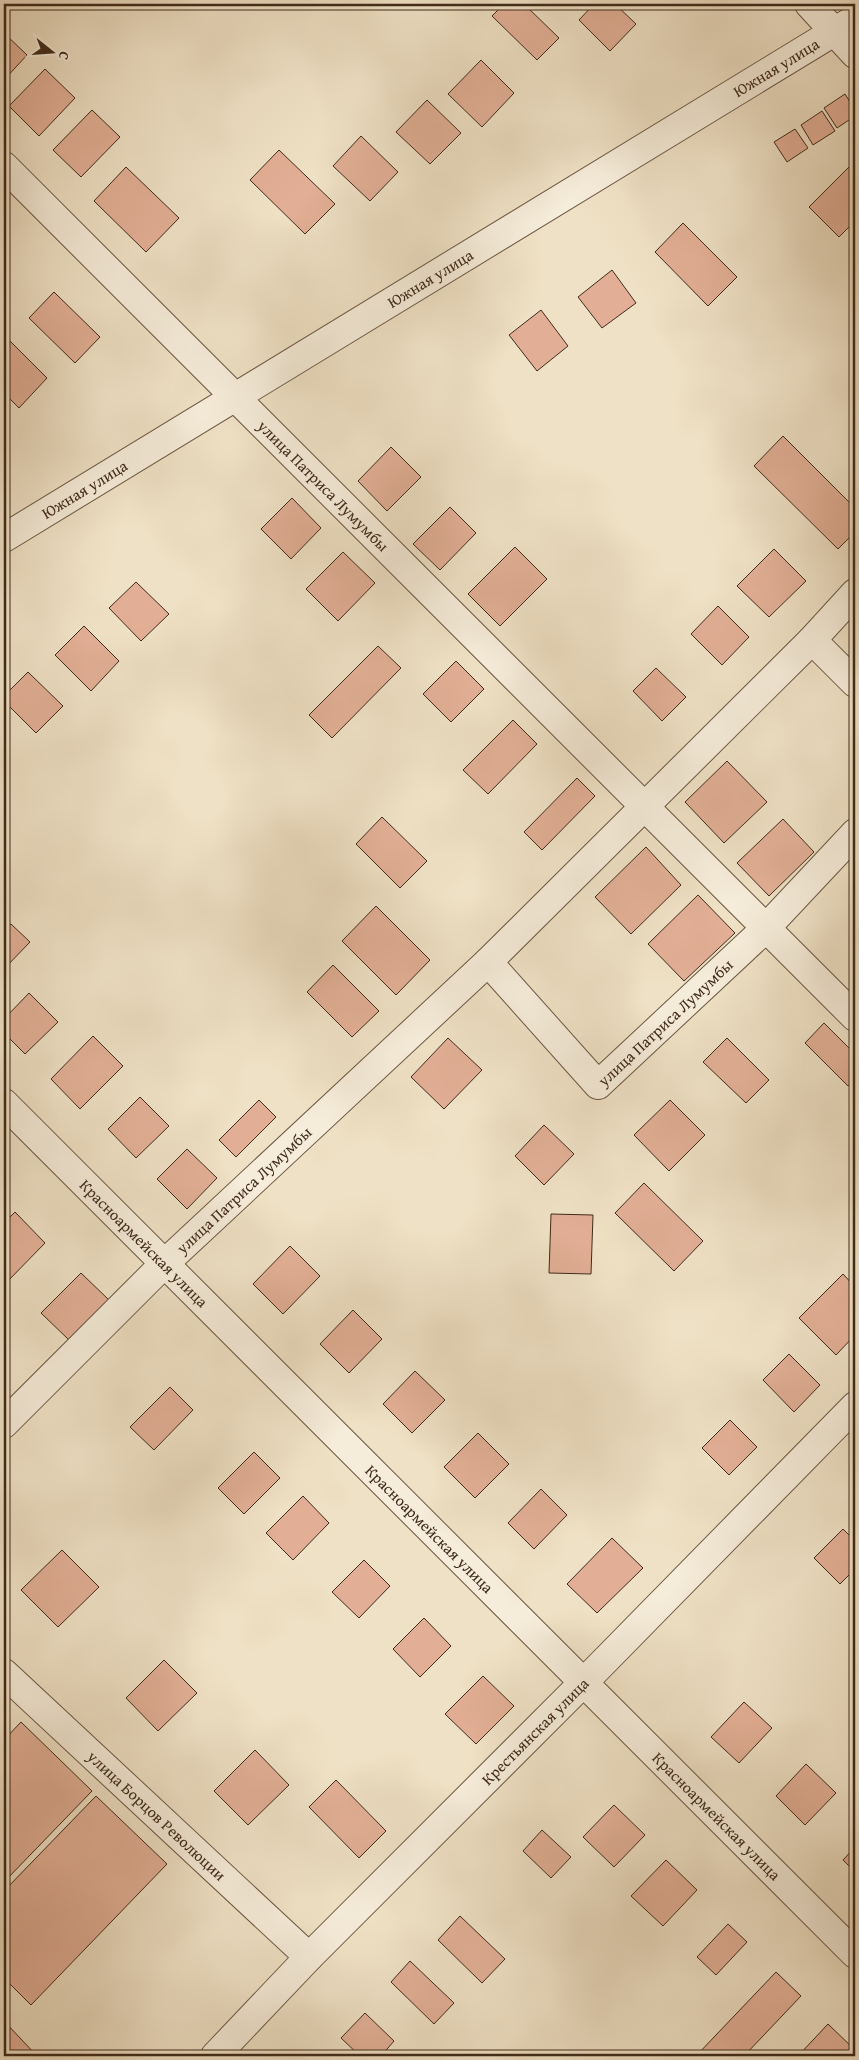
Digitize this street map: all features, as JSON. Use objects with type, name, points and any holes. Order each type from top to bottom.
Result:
[{"type":"street","points":[[809,4],[845,25],[855,54]]},
{"type":"street","name":"Южная улица","points":[[4,538],[845,25]]},
{"type":"street","name":"улица Патриса Лумумбы","points":[[4,166],[855,1017]]},
{"type":"street","name":"улица Патриса Лумумбы","points":[[4,1424],[164,1264],[488,962],[812,640],[855,593]]},
{"type":"street","points":[[812,640],[855,683]]},
{"type":"street","name":"улица Патриса Лумумбы","points":[[488,962],[598,1085],[766,928],[855,833]]},
{"type":"street","name":"Красноармейская улица","points":[[4,1103],[855,1954]]},
{"type":"street","name":"Крестьянская улица","points":[[215,2056],[309,1957],[584,1682],[855,1406]]},
{"type":"street","name":"улица Борцов Революции","points":[[4,1673],[309,1957]]},
{"type":"building","points":[[504,4],[524,4],[559,38],[537,60],[492,16]]},
{"type":"building","points":[[594,4],[615,4],[636,24],[610,51],[579,20]]},
{"type":"building","points":[[4,33],[27,55],[4,80]]},
{"type":"building","points":[[481,60],[514,93],[482,127],[448,94]]},
{"type":"building","points":[[45,69],[75,98],[39,136],[9,106]]},
{"type":"building","points":[[845,94],[855,110],[855,116],[837,128],[824,108]]},
{"type":"building","points":[[427,100],[461,133],[430,164],[396,132]]},
{"type":"building","points":[[92,110],[120,137],[81,177],[53,150]]},
{"type":"building","points":[[822,111],[835,131],[813,145],[801,125]]},
{"type":"building","points":[[795,129],[808,148],[787,162],[774,142]]},
{"type":"building","points":[[361,136],[398,172],[370,201],[333,166]]},
{"type":"building","points":[[279,150],[335,204],[305,234],[250,180]]},
{"type":"building","points":[[855,161],[855,221],[839,237],[809,207]]},
{"type":"building","points":[[126,167],[179,218],[146,252],[94,201]]},
{"type":"building","points":[[683,223],[737,277],[708,306],[655,252]]},
{"type":"building","points":[[612,270],[636,303],[602,328],[578,297]]},
{"type":"building","points":[[54,292],[100,337],[75,363],[29,318]]},
{"type":"building","points":[[541,310],[568,346],[537,371],[509,335]]},
{"type":"building","points":[[4,335],[47,378],[19,408],[4,393]]},
{"type":"building","points":[[783,436],[855,508],[855,532],[838,549],[754,466]]},
{"type":"building","points":[[391,447],[421,477],[387,511],[358,481]]},
{"type":"building","points":[[292,498],[321,528],[291,559],[261,529]]},
{"type":"building","points":[[450,507],[476,533],[440,570],[413,544]]},
{"type":"building","points":[[515,547],[547,579],[500,626],[468,594]]},
{"type":"building","points":[[774,549],[806,581],[769,617],[737,586]]},
{"type":"building","points":[[343,552],[375,583],[338,621],[306,589]]},
{"type":"building","points":[[136,582],[169,614],[141,641],[109,608]]},
{"type":"building","points":[[718,606],[749,637],[722,665],[691,634]]},
{"type":"building","points":[[84,626],[119,661],[91,691],[55,655]]},
{"type":"building","points":[[378,646],[401,668],[332,738],[309,715]]},
{"type":"building","points":[[456,661],[484,689],[451,722],[423,694]]},
{"type":"building","points":[[656,668],[686,697],[662,721],[633,691]]},
{"type":"building","points":[[28,672],[63,706],[36,733],[4,701],[4,696]]},
{"type":"building","points":[[513,720],[537,744],[488,794],[463,770]]},
{"type":"building","points":[[727,761],[767,802],[724,843],[685,802]]},
{"type":"building","points":[[577,778],[595,796],[542,850],[524,832]]},
{"type":"building","points":[[382,817],[427,861],[400,888],[356,844]]},
{"type":"building","points":[[783,819],[814,852],[769,896],[737,863]]},
{"type":"building","points":[[646,847],[681,885],[631,934],[595,897]]},
{"type":"building","points":[[698,895],[735,933],[684,981],[648,944]]},
{"type":"building","points":[[376,906],[430,960],[396,995],[342,941]]},
{"type":"building","points":[[11,924],[30,942],[4,969],[4,931]]},
{"type":"building","points":[[333,965],[379,1011],[352,1037],[307,992]]},
{"type":"building","points":[[855,966],[855,979],[849,973]]},
{"type":"building","points":[[29,993],[58,1022],[25,1054],[4,1033],[4,1019]]},
{"type":"building","points":[[824,1023],[855,1054],[855,1079],[848,1086],[805,1043]]},
{"type":"building","points":[[93,1036],[123,1066],[80,1109],[51,1079]]},
{"type":"building","points":[[448,1038],[482,1070],[444,1109],[411,1077]]},
{"type":"building","points":[[727,1038],[769,1080],[746,1103],[703,1062]]},
{"type":"building","points":[[140,1097],[169,1126],[136,1158],[108,1129]]},
{"type":"building","points":[[259,1100],[276,1117],[236,1157],[219,1140]]},
{"type":"building","points":[[670,1100],[705,1135],[669,1171],[634,1135]]},
{"type":"building","points":[[544,1125],[574,1154],[544,1185],[515,1156]]},
{"type":"building","points":[[187,1149],[217,1178],[187,1209],[157,1179]]},
{"type":"building","points":[[644,1183],[703,1241],[674,1271],[615,1213]]},
{"type":"building","points":[[15,1212],[45,1243],[4,1285],[4,1223]]},
{"type":"building","points":[[551,1214],[593,1215],[591,1274],[549,1273]]},
{"type":"building","points":[[290,1246],[320,1276],[283,1314],[253,1284]]},
{"type":"building","points":[[81,1273],[109,1300],[69,1340],[41,1313]]},
{"type":"building","points":[[843,1274],[855,1287],[855,1335],[836,1355],[799,1318]]},
{"type":"building","points":[[353,1310],[382,1339],[349,1373],[320,1344]]},
{"type":"building","points":[[789,1354],[820,1385],[794,1412],[763,1380]]},
{"type":"building","points":[[415,1371],[445,1400],[412,1433],[383,1404]]},
{"type":"building","points":[[170,1387],[193,1410],[154,1450],[130,1427]]},
{"type":"building","points":[[730,1420],[757,1447],[729,1475],[702,1448]]},
{"type":"building","points":[[478,1433],[509,1464],[475,1498],[444,1467]]},
{"type":"building","points":[[254,1452],[280,1478],[244,1514],[218,1488]]},
{"type":"building","points":[[541,1489],[567,1515],[534,1549],[508,1523]]},
{"type":"building","points":[[303,1496],[329,1523],[293,1560],[266,1533]]},
{"type":"building","points":[[843,1529],[855,1541],[855,1569],[840,1584],[814,1558]]},
{"type":"building","points":[[612,1538],[643,1568],[597,1613],[567,1584]]},
{"type":"building","points":[[62,1550],[99,1587],[58,1627],[21,1590]]},
{"type":"building","points":[[364,1560],[390,1586],[359,1618],[332,1592]]},
{"type":"building","points":[[424,1618],[451,1646],[420,1677],[393,1649]]},
{"type":"building","points":[[164,1660],[197,1693],[158,1731],[126,1698]]},
{"type":"building","points":[[483,1676],[514,1706],[476,1744],[445,1714]]},
{"type":"building","points":[[744,1702],[772,1728],[739,1763],[711,1737]]},
{"type":"building","points":[[21,1722],[92,1791],[4,1882],[4,1740]]},
{"type":"building","points":[[255,1750],[289,1785],[248,1825],[214,1791]]},
{"type":"building","points":[[806,1764],[836,1793],[805,1825],[776,1796]]},
{"type":"building","points":[[336,1780],[386,1831],[359,1858],[309,1807]]},
{"type":"building","points":[[96,1796],[167,1864],[31,2005],[4,1978],[4,1891]]},
{"type":"building","points":[[614,1805],[645,1835],[614,1867],[583,1837]]},
{"type":"building","points":[[542,1830],[571,1857],[551,1878],[523,1851]]},
{"type":"building","points":[[855,1847],[855,1872],[843,1860]]},
{"type":"building","points":[[666,1860],[697,1890],[663,1926],[631,1896]]},
{"type":"building","points":[[460,1916],[505,1959],[482,1983],[438,1940]]},
{"type":"building","points":[[728,1924],[747,1942],[716,1975],[697,1957]]},
{"type":"building","points":[[410,1961],[454,2003],[434,2024],[391,1982]]},
{"type":"building","points":[[776,1972],[801,1996],[744,2056],[696,2056]]},
{"type":"building","points":[[365,2013],[394,2041],[381,2056],[360,2056],[341,2038]]},
{"type":"building","points":[[4,2021],[37,2056],[4,2056]]},
{"type":"building","points":[[828,2024],[854,2049],[847,2056],[798,2056]]}]
